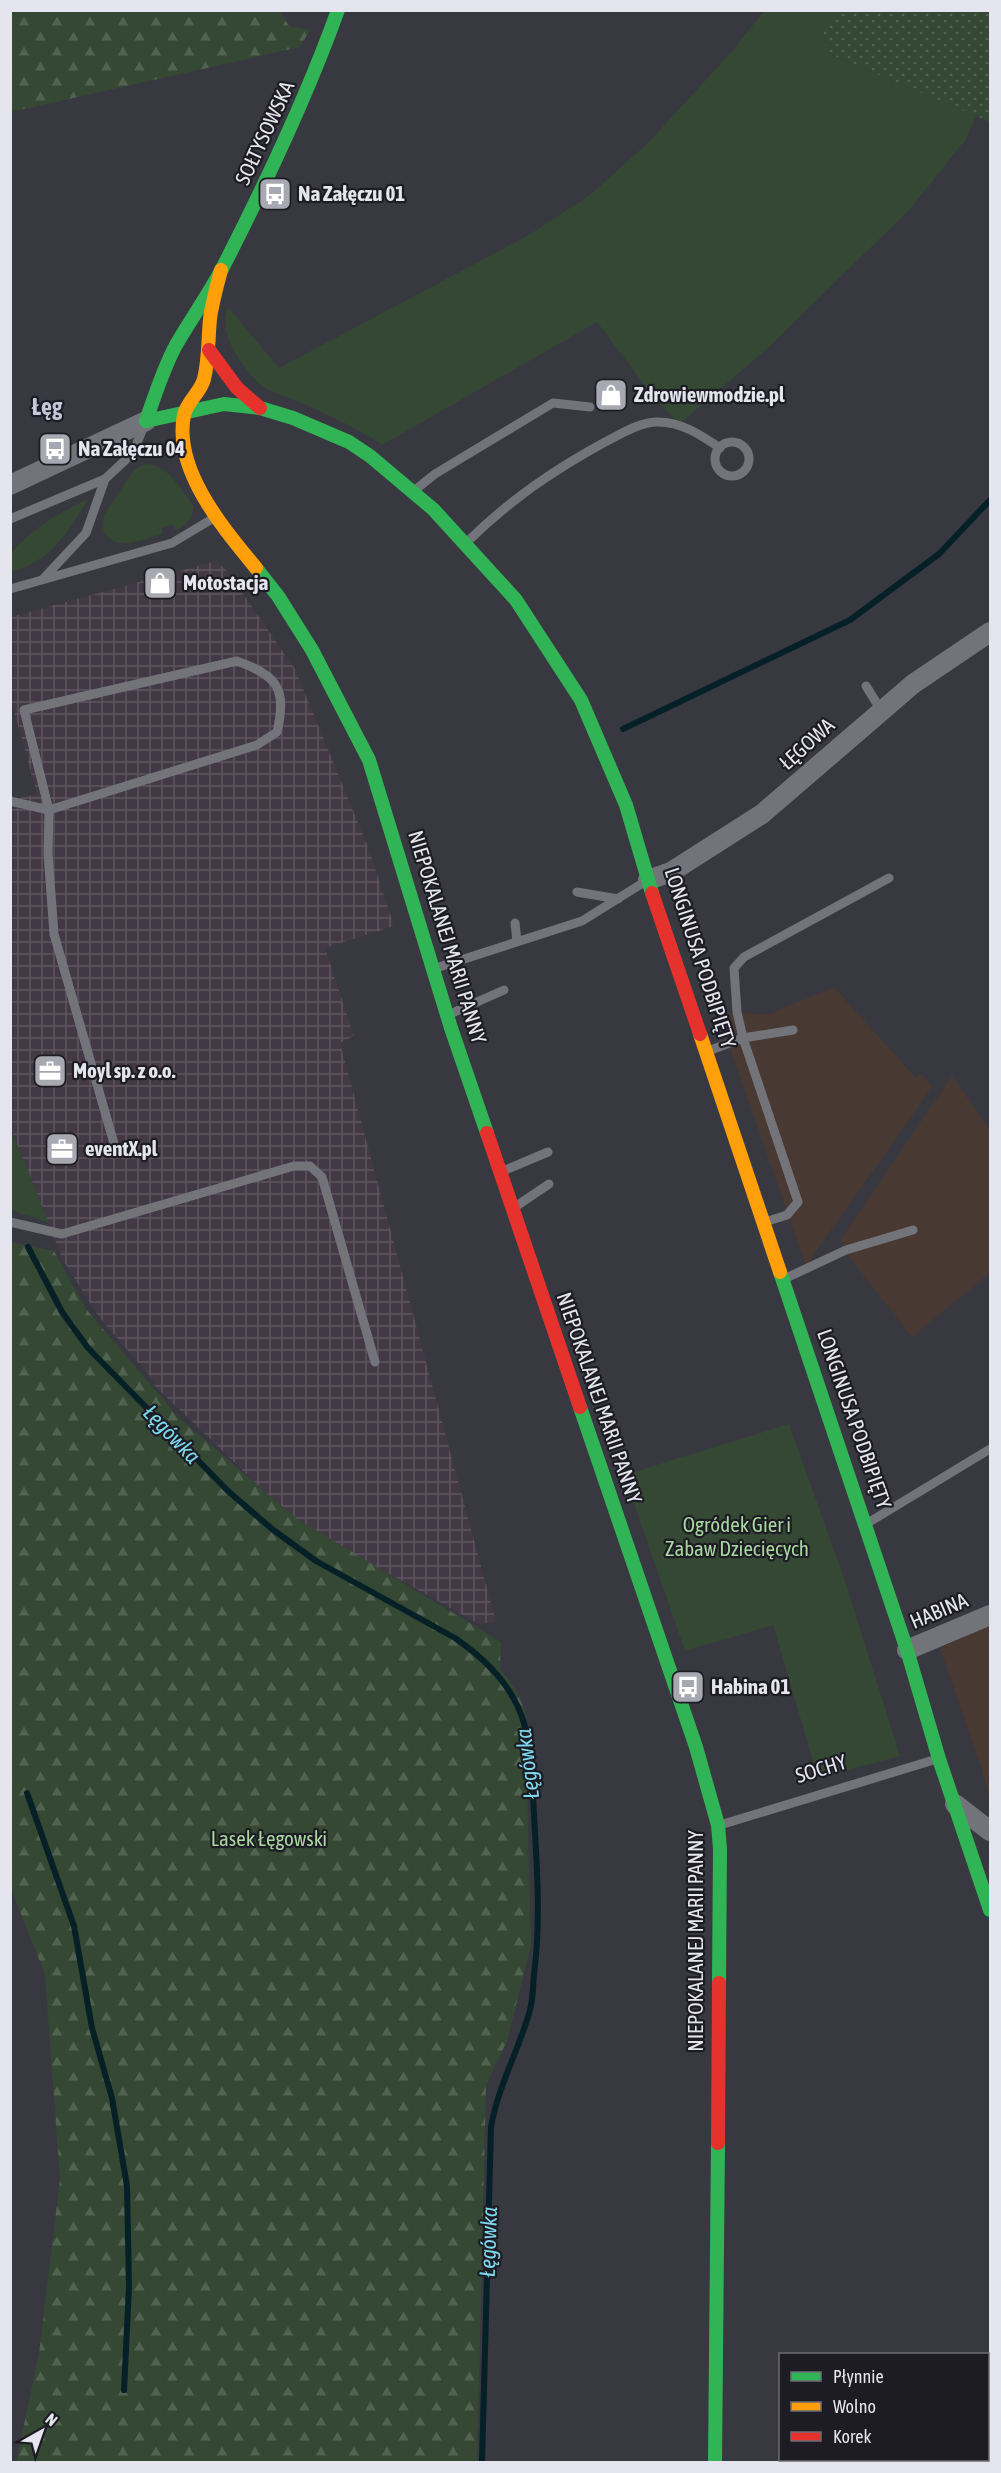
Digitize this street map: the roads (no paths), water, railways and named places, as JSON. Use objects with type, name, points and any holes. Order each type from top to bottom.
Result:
[{"type":"street","name":"SOŁTYSOWSKA","points":[[146,421],[166,366],[221,270],[278,159],[315,75],[338,10]]},
{"type":"street","name":"SOŁTYSOWSKA","points":[[185,411],[202,388],[209,350],[210,319],[221,270]]},
{"type":"street","points":[[209,350],[232,381],[260,408]]},
{"type":"street","name":"LONGINUSA PODBIPIĘTY","points":[[10,485],[146,421],[224,404],[260,408],[293,418],[349,442],[370,456],[433,508],[516,600],[580,700],[626,805],[648,880],[907,1650],[939,1759],[990,1910]]},
{"type":"street","name":"NIEPOKALANEJ MARII PANNY","points":[[185,411],[182,429],[187,456],[214,517],[278,596],[312,650],[369,760],[447,1015],[696,1747],[718,1825],[720,1932],[715,2463]]},
{"type":"street","name":"ŁĘGOWA","points":[[648,880],[671,872],[762,814],[913,684],[990,632]]},
{"type":"street","name":"HABINA","points":[[907,1650],[990,1615]]},
{"type":"street","points":[[955,1804],[990,1831]]},
{"type":"lane","points":[[413,492],[435,474],[553,403],[590,407]]},
{"type":"lane","points":[[10,519],[105,479],[133,453],[146,421]]},
{"type":"lane","points":[[465,544],[527,488],[560,466],[631,428],[657,422],[686,427],[720,448]]},
{"type":"lane","points":[[43,579],[86,533],[105,479]]},
{"type":"lane","points":[[10,589],[172,543],[214,517]]},
{"type":"lane","points":[[10,801],[49,810],[258,745],[277,732],[283,708],[275,683],[261,670],[237,661],[24,710],[49,810],[48,854],[54,934],[115,1147]]},
{"type":"lane","points":[[866,686],[881,710]]},
{"type":"lane","points":[[763,1222],[787,1215],[798,1202],[743,1038],[734,984],[734,968],[739,961],[889,878]]},
{"type":"lane","points":[[434,969],[582,921],[648,880]]},
{"type":"lane","points":[[577,892],[618,899]]},
{"type":"lane","points":[[515,923],[517,941]]},
{"type":"lane","points":[[447,1015],[504,990]]},
{"type":"lane","points":[[706,1052],[743,1038],[794,1030]]},
{"type":"lane","points":[[501,1172],[548,1152]]},
{"type":"lane","points":[[10,1222],[62,1234],[294,1166],[310,1166],[322,1177],[375,1362]]},
{"type":"lane","points":[[513,1208],[549,1184]]},
{"type":"lane","points":[[782,1280],[846,1250],[913,1230]]},
{"type":"lane","points":[[864,1525],[990,1449]]},
{"type":"lane","name":"SOCHY","points":[[718,1825],[939,1759]]},
{"type":"waterway","points":[[623,729],[850,620],[939,554],[990,500]]},
{"type":"waterway","name":"Łęgówka","points":[[28,1247],[62,1312],[88,1348],[228,1491],[272,1529],[316,1561],[465,1645],[483,1660],[506,1686],[523,1720],[527,1733],[532,1774],[537,1875],[537,1934],[530,2010],[499,2097],[491,2127],[482,2462]]},
{"type":"waterway","points":[[27,1793],[74,1926],[92,2028],[112,2098],[127,2186],[129,2287],[124,2390]]},
{"type":"place","name":"Na Załęczu 01","points":[[275,194]]},
{"type":"place","name":"Zdrowiewmodzie.pl","points":[[611,395]]},
{"type":"place","name":"Na Załęczu 04","points":[[55,449]]},
{"type":"place","name":"Motostacja","points":[[160,583]]},
{"type":"place","name":"Moyl sp. z o.o.","points":[[50,1071]]},
{"type":"place","name":"eventX.pl","points":[[62,1149]]},
{"type":"place","name":"Habina 01","points":[[688,1687]]},
{"type":"district","name":"Łęg","points":[[47,407]]},
{"type":"park label","name":"Ogródek Gier i Zabaw Dziecięcych","points":[[737,1537]]},
{"type":"park label","name":"Lasek Łęgowski","points":[[269,1839]]}]
